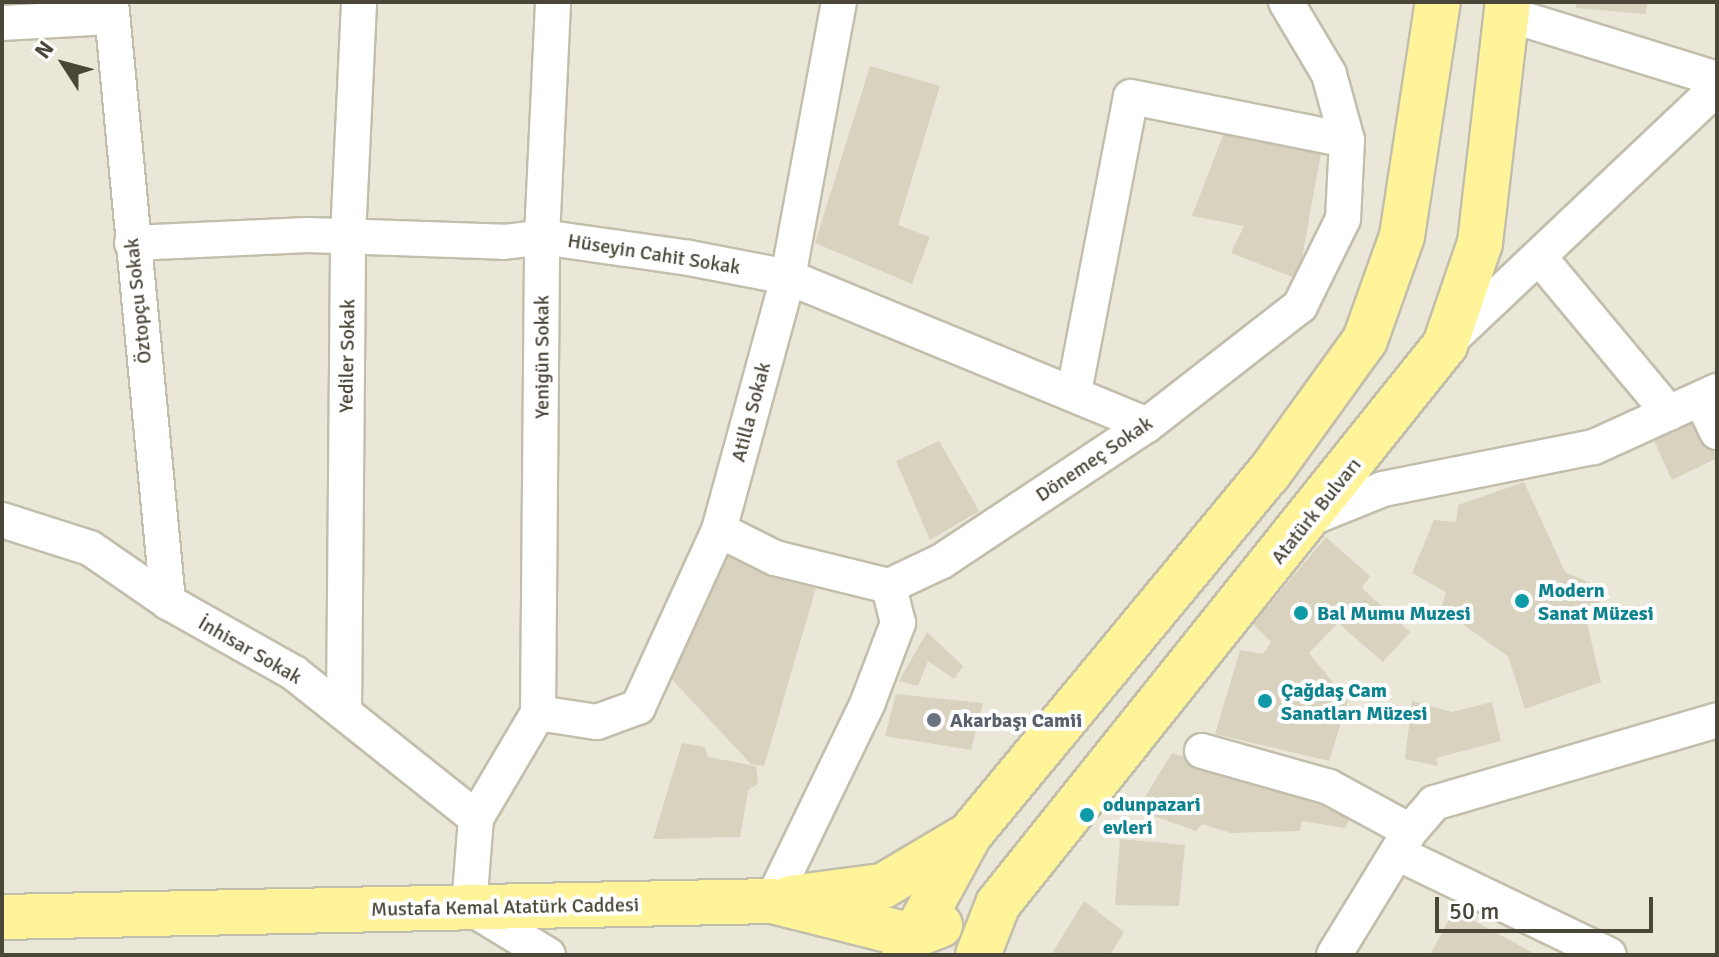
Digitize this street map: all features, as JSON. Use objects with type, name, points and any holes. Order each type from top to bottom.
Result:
[{"type":"main road","points":[[908,945],[970,834],[1269,473],[1365,340],[1402,236],[1435,21],[1405,2]]},
{"type":"main road","name":"Atatürk Bulvarı","points":[[978,955],[998,904],[1309,519],[1445,345],[1480,243],[1508,8]]},
{"type":"main road","points":[[772,901],[883,886],[970,834]]},
{"type":"main road","points":[[772,901],[831,926],[860,955]]},
{"type":"main road","name":"Mustafa Kemal Atatürk Caddesi","points":[[2,917],[469,907],[536,940],[772,901],[908,945]]},
{"type":"main road","points":[[908,945],[998,904]]},
{"type":"street","name":"Yediler Sokak","points":[[344,710],[348,237],[359,2]]},
{"type":"street","name":"Yenigün Sokak","points":[[538,713],[542,237],[553,2]]},
{"type":"street","name":"Atilla Sokak","points":[[538,713],[597,722],[638,707],[719,530],[788,277],[839,2]]},
{"type":"street","name":"Dönemeç Sokak","points":[[889,586],[942,561],[1147,425],[1300,306],[1343,219],[1347,140],[1329,74],[1286,2]]},
{"type":"street","points":[[1508,8],[1717,79]]},
{"type":"street","points":[[2,23],[112,9]]},
{"type":"street","name":"Öztopçu Sokak","points":[[112,9],[168,602]]},
{"type":"street","points":[[1445,345],[1717,88]]},
{"type":"street","points":[[1074,392],[1131,97],[1347,140]]},
{"type":"street","name":"Hüseyin Cahit Sokak","points":[[132,243],[348,237],[542,237],[788,277],[1074,392],[1147,425]]},
{"type":"street","points":[[1539,257],[1669,413]]},
{"type":"street","points":[[1309,519],[1383,489],[1594,447],[1709,395],[1717,432]]},
{"type":"street","name":"İnhisar Sokak","points":[[2,520],[90,548],[168,602],[344,710],[476,818]]},
{"type":"street","points":[[719,530],[775,558],[849,581],[889,586],[898,623],[868,702],[772,901]]},
{"type":"street","points":[[469,907],[476,818],[538,713]]},
{"type":"street","points":[[1334,955],[1403,842],[1434,803],[1457,792],[1683,735],[1717,720]]},
{"type":"street","points":[[1202,751],[1329,787],[1403,842],[1609,955]]},
{"type":"shaded area","points":[[2,2],[1717,2],[1717,955],[2,955]]},
{"type":"building","points":[[1577,2],[1647,2],[1646,14],[1576,8]]},
{"type":"building","points":[[870,66],[940,86],[898,225],[930,237],[912,284],[815,243]]},
{"type":"building","points":[[1225,130],[1322,148],[1298,279],[1231,253],[1244,226],[1192,216]]},
{"type":"building","points":[[1698,412],[1717,458],[1672,480],[1651,434]]},
{"type":"building","points":[[939,441],[979,511],[930,540],[896,461]]},
{"type":"building","name":"Modern Sanat Müzesi","points":[[1524,482],[1565,572],[1607,590],[1587,623],[1601,682],[1525,709],[1508,656],[1441,609],[1446,592],[1412,573],[1434,520],[1456,522],[1458,505]]},
{"type":"building","points":[[1326,537],[1370,576],[1362,588],[1410,632],[1383,662],[1338,623],[1309,653],[1348,701],[1329,761],[1215,734],[1240,650],[1263,654],[1271,642],[1253,624]]},
{"type":"building","points":[[718,553],[820,574],[764,766],[751,764],[664,671]]},
{"type":"building","points":[[927,632],[963,666],[954,679],[928,661],[918,686],[899,681]]},
{"type":"building","name":"Akarbaşı Camii","points":[[896,694],[983,703],[971,750],[885,736]]},
{"type":"building","points":[[1412,701],[1452,712],[1492,702],[1501,741],[1436,758],[1438,766],[1405,759]]},
{"type":"building","points":[[682,743],[705,747],[708,757],[756,766],[758,784],[748,790],[740,837],[653,839]]},
{"type":"building","points":[[1172,753],[1355,808],[1345,828],[1302,821],[1300,831],[1231,833],[1202,824],[1196,831],[1137,810]]},
{"type":"building","points":[[1120,839],[1185,845],[1179,906],[1115,905]]},
{"type":"building","points":[[1084,901],[1124,932],[1110,955],[1051,955]]},
{"type":"building","points":[[1454,910],[1537,955],[1430,955]]},
{"type":"place","name":"Modern Sanat Müzesi","points":[[1522,601]]},
{"type":"place","name":"Bal Mumu Muzesi","points":[[1301,613]]},
{"type":"place","name":"Çağdaş Cam Sanatları Müzesi","points":[[1265,701]]},
{"type":"place","name":"Akarbaşı Camii","points":[[934,720]]},
{"type":"place","name":"odunpazari evleri","points":[[1087,815]]}]
